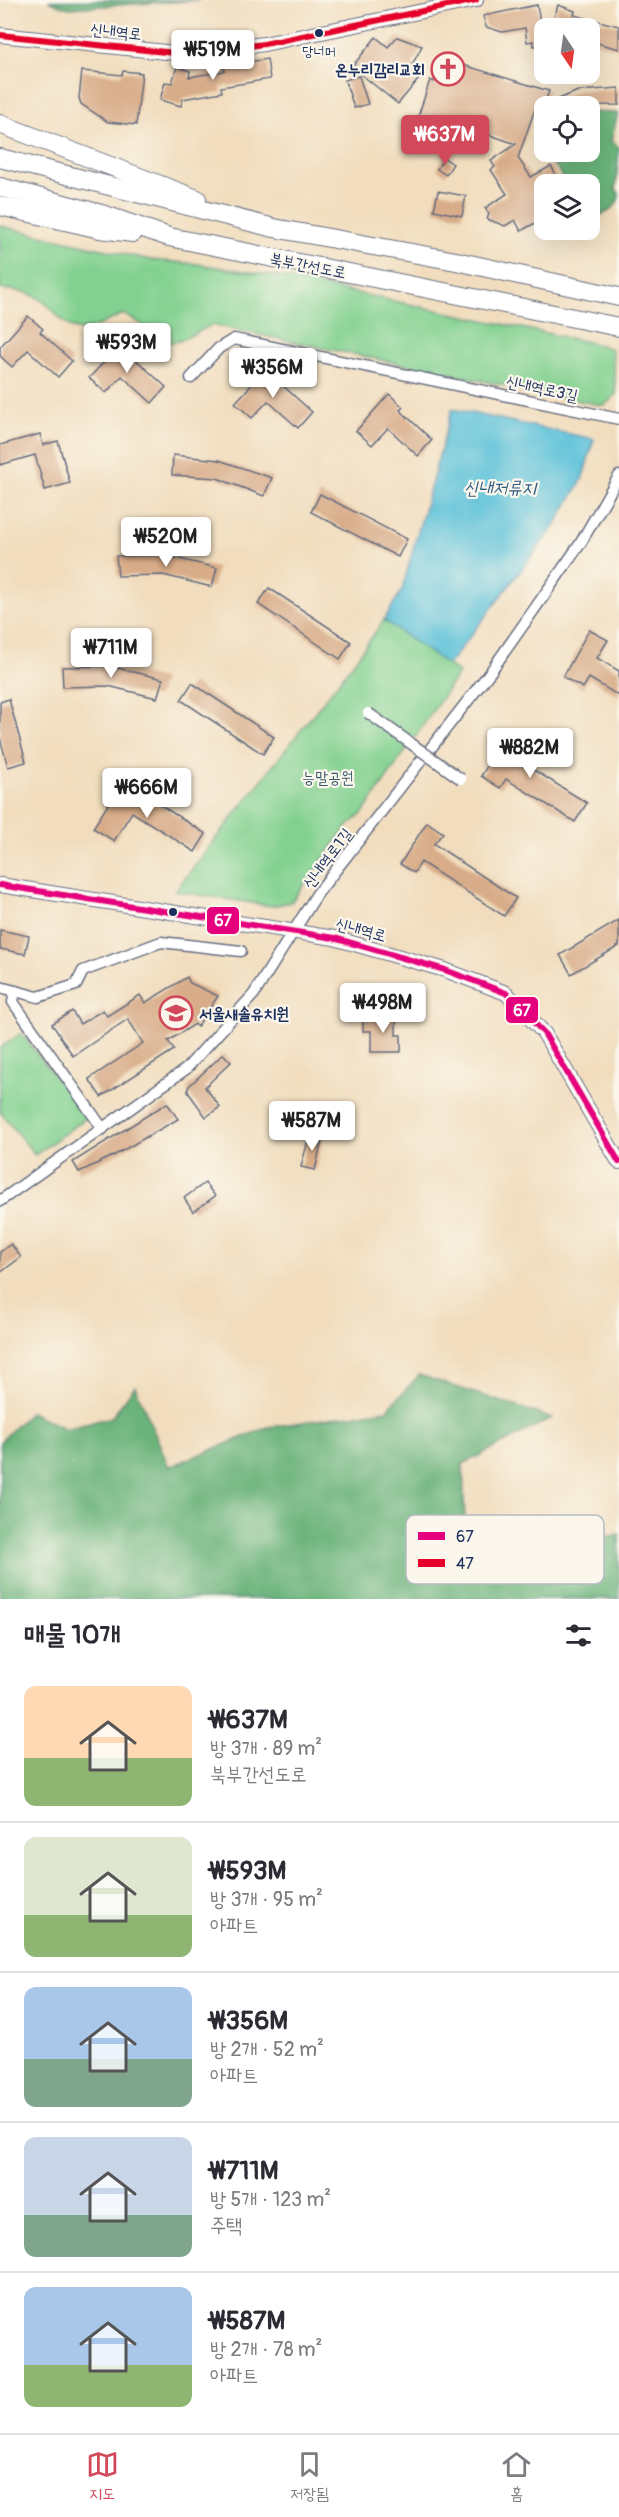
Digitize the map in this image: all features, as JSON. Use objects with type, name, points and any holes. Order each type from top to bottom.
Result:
[{"type":"highway","points":[[0,124],[274,228]]},
{"type":"highway","name":"북부간선도로","points":[[0,158],[274,228],[456,261],[619,297]]},
{"type":"highway","name":"북부간선도로","points":[[0,187],[105,215],[169,237],[619,327]]},
{"type":"highway","points":[[0,206],[100,229],[169,237]]},
{"type":"street","name":"신내역로","points":[[0,35],[185,54],[264,44],[477,0]]},
{"type":"street","name":"신내역로3길","points":[[191,378],[219,348],[234,339],[619,419]]},
{"type":"street","name":"신내역로1길","points":[[0,1202],[186,1069],[254,994],[317,894],[491,671],[580,544],[619,476]]},
{"type":"street","points":[[368,713],[461,779]]},
{"type":"street","name":"신내역로","points":[[0,885],[334,938],[445,970],[506,993],[544,1033],[619,1162]]},
{"type":"street","points":[[0,987],[38,997],[76,985],[82,971],[161,942],[241,951]]},
{"type":"street","points":[[15,991],[13,1002],[103,1129]]},
{"type":"green space","points":[[200,0],[69,8],[48,1]]},
{"type":"green space","points":[[600,112],[618,113],[611,141],[619,147],[616,190],[619,193],[613,207],[600,215],[600,174],[560,174],[550,162],[600,162]]},
{"type":"green space","points":[[0,226],[151,260],[197,264],[276,276],[597,344],[612,349],[616,394],[605,405],[600,405],[212,325],[179,341],[162,344],[140,323],[123,314],[92,328],[81,330],[69,326],[35,296],[0,289]]},
{"type":"green space","name":"능말공원","points":[[384,620],[459,673],[363,813],[348,826],[291,902],[271,906],[175,891],[351,666]]},
{"type":"green space","points":[[21,1033],[87,1117],[35,1155],[0,1112],[0,1048]]},
{"type":"green space","points":[[419,1375],[552,1418],[463,1464],[465,1515],[406,1515],[406,1584],[604,1584],[604,1538],[619,1534],[619,1599],[0,1599],[0,1442],[30,1412],[66,1429],[112,1417],[135,1386],[169,1467],[268,1427],[387,1410]]},
{"type":"water","name":"신내저류지","points":[[452,409],[594,439],[582,480],[554,527],[448,665],[384,620],[402,590]]},
{"type":"building","points":[[537,5],[539,18],[534,18],[534,46],[533,41],[527,42],[525,28],[502,32],[486,27],[483,16]]},
{"type":"building","points":[[558,5],[575,11],[574,15],[586,18],[554,18]]},
{"type":"building","points":[[600,21],[619,26],[619,49],[600,44]]},
{"type":"building","points":[[376,37],[388,47],[397,37],[422,46],[412,65],[423,74],[398,104],[352,67]]},
{"type":"building","points":[[440,58],[549,91],[547,96],[534,96],[534,112],[518,158],[531,177],[534,175],[534,224],[521,231],[515,220],[505,226],[487,219],[489,214],[485,208],[507,194],[491,170],[495,167],[491,161],[516,144],[449,121],[446,129],[417,120],[430,80],[434,82]]},
{"type":"building","points":[[267,59],[270,79],[221,87],[222,92],[183,99],[181,106],[160,100],[165,82],[172,83],[177,67],[190,71],[189,77],[225,71],[224,66]]},
{"type":"building","points":[[82,71],[122,75],[123,71],[142,73],[136,125],[108,122],[81,104],[79,98]]},
{"type":"building","points":[[359,76],[368,104],[354,108],[345,80]]},
{"type":"building","points":[[619,88],[619,105],[600,105],[600,96],[566,96],[578,91]]},
{"type":"building","points":[[444,158],[453,164],[446,175],[437,169]]},
{"type":"building","points":[[551,166],[555,174],[536,174]]},
{"type":"building","points":[[438,191],[466,196],[462,216],[434,210]]},
{"type":"building","points":[[28,316],[43,329],[40,332],[72,361],[58,377],[28,350],[12,367],[0,356],[0,347]]},
{"type":"building","points":[[123,342],[137,354],[134,358],[166,387],[152,403],[122,376],[106,393],[89,378]]},
{"type":"building","points":[[268,367],[283,380],[280,383],[312,412],[298,428],[268,401],[252,418],[235,403]]},
{"type":"building","points":[[389,394],[403,407],[400,410],[432,440],[418,456],[388,428],[372,445],[356,431]]},
{"type":"building","points":[[40,434],[43,445],[58,441],[70,483],[45,490],[35,455],[0,465],[0,445]]},
{"type":"building","points":[[173,455],[219,460],[272,478],[264,496],[217,478],[172,475]]},
{"type":"building","points":[[320,494],[407,539],[398,557],[311,512]]},
{"type":"building","points":[[163,555],[217,568],[212,587],[163,575],[118,576],[116,556]]},
{"type":"building","points":[[269,588],[351,642],[340,659],[258,604]]},
{"type":"building","points":[[589,630],[608,640],[597,658],[619,671],[619,696],[589,678],[583,688],[563,677]]},
{"type":"building","points":[[109,666],[163,679],[157,698],[108,686],[63,687],[62,667]]},
{"type":"building","points":[[192,683],[274,737],[263,754],[181,700]]},
{"type":"building","points":[[9,699],[26,762],[8,767],[0,738],[0,702]]},
{"type":"building","points":[[509,731],[527,742],[516,759],[587,803],[575,822],[506,779],[500,788],[481,776]]},
{"type":"building","points":[[132,787],[206,834],[195,852],[132,812],[114,841],[93,828],[116,792],[125,798]]},
{"type":"building","points":[[427,822],[443,833],[434,844],[516,898],[504,916],[421,862],[414,873],[400,864]]},
{"type":"building","points":[[619,920],[619,946],[571,974],[560,955]]},
{"type":"building","points":[[0,930],[29,936],[25,954],[0,949]]},
{"type":"building","points":[[187,977],[190,983],[218,996],[197,1027],[195,1024],[168,1041],[174,1050],[101,1097],[89,1079],[143,1043],[128,1019],[73,1056],[52,1024],[72,1011],[80,1024],[103,1010],[107,1016],[140,995],[145,1003]]},
{"type":"building","points":[[363,1016],[396,1016],[396,1035],[401,1035],[401,1052],[371,1052],[371,1031],[363,1031]]},
{"type":"building","points":[[223,1054],[231,1062],[205,1087],[220,1107],[206,1117],[188,1092],[188,1087]]},
{"type":"building","points":[[167,1103],[178,1119],[113,1156],[79,1172],[73,1162]]},
{"type":"building","points":[[310,1133],[323,1136],[315,1170],[301,1167]]},
{"type":"building","points":[[205,1183],[215,1196],[193,1212],[184,1198]]},
{"type":"building","points":[[11,1244],[21,1257],[0,1273],[0,1252]]},
{"type":"transit line","name":"47","points":[[0,35],[185,54],[264,44],[476,0]]},
{"type":"transit line","name":"67","points":[[0,885],[334,938],[445,970],[506,993],[544,1033],[619,1162]]},
{"type":"place","name":"당너머","points":[[319,33]]},
{"type":"place","name":"온누리감리교회","points":[[448,69]]},
{"type":"place","name":"서울새솔유치원","points":[[176,1013]]}]
